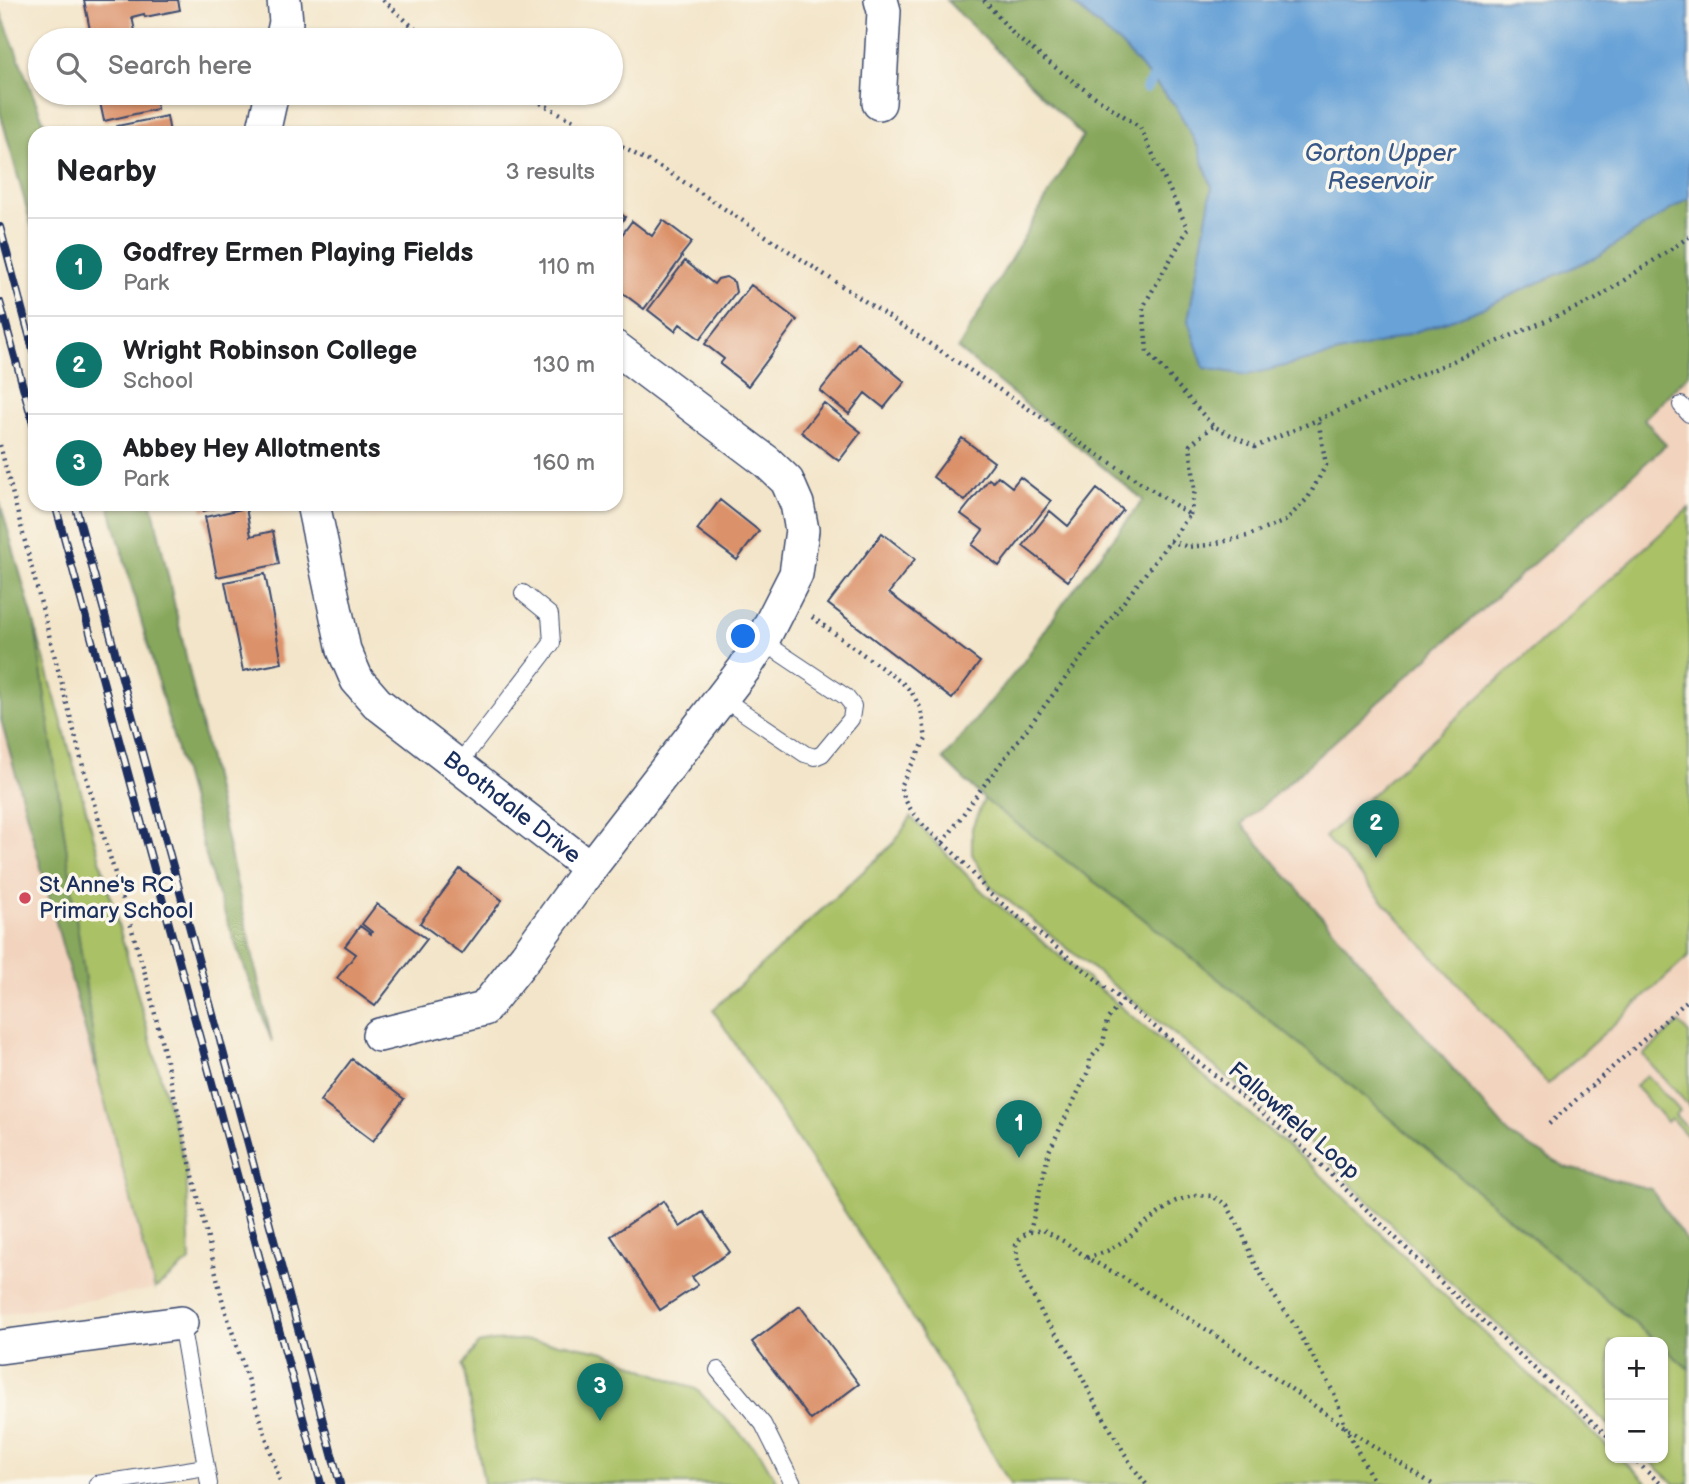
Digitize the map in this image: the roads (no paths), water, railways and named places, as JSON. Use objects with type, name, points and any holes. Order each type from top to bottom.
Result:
[{"type":"street","points":[[284,0],[285,28]]},
{"type":"street","points":[[879,103],[884,11],[881,0]]},
{"type":"street","points":[[266,126],[270,105]]},
{"type":"street","points":[[590,869],[722,698],[762,641],[796,574],[802,530],[797,504],[787,481],[623,353]]},
{"type":"street","name":"Boothdale Drive","points":[[314,511],[344,650],[357,680],[377,703],[590,869],[484,1009],[379,1035]]},
{"type":"street","points":[[0,1347],[181,1323]]},
{"type":"lane","points":[[458,765],[552,643],[550,615],[523,593]]},
{"type":"lane","points":[[722,698],[805,754],[815,757],[821,754],[851,719],[853,705],[846,697],[762,641]]},
{"type":"lane","points":[[181,1323],[209,1484]]},
{"type":"lane","points":[[718,1370],[763,1424],[793,1484]]},
{"type":"lane","points":[[97,1484],[206,1467]]},
{"type":"water","name":"Gorton Upper Reservoir","points":[[1069,0],[1689,0],[1689,198],[1596,257],[1471,313],[1385,342],[1247,375],[1204,368],[1188,321],[1212,187],[1198,147],[1175,105],[1121,45]]},
{"type":"waterway","points":[[1146,88],[1161,67]]},
{"type":"railway","points":[[0,227],[28,331]]},
{"type":"railway","points":[[0,302],[28,405]]},
{"type":"railway","points":[[57,511],[321,1484]]},
{"type":"railway","points":[[77,511],[340,1484]]},
{"type":"place","name":"Wright Robinson College","points":[[1376,858]]},
{"type":"place","name":"St Anne's RC Primary School","points":[[25,898]]},
{"type":"place","name":"Godfrey Ermen Playing Fields","points":[[1019,1158]]},
{"type":"place","name":"Abbey Hey Allotments","points":[[600,1421]]}]
